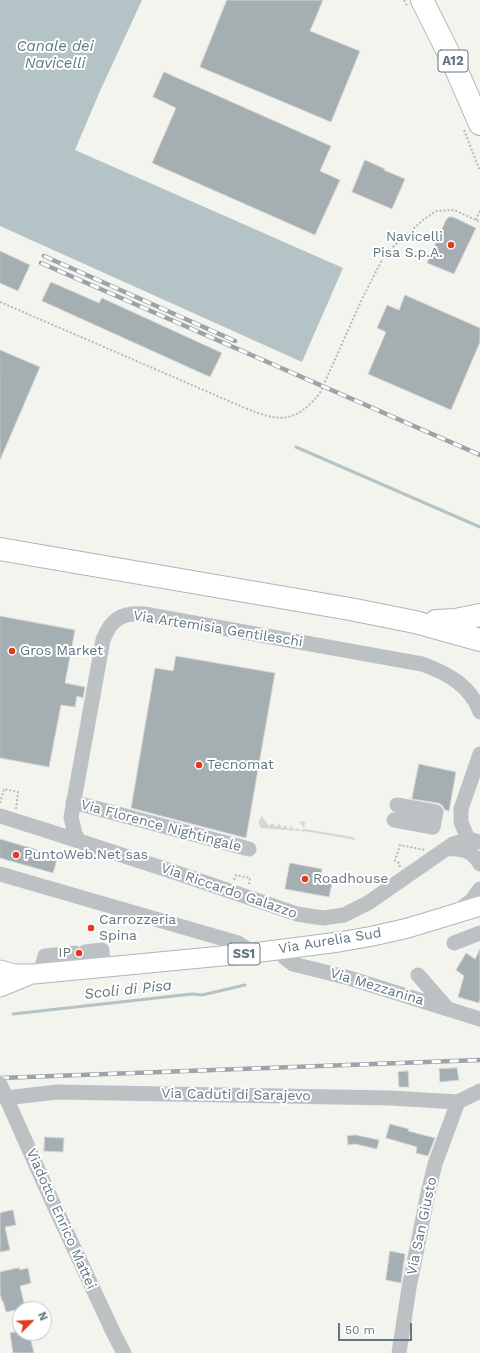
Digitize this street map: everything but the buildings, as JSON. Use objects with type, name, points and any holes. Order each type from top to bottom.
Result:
[{"type":"highway","name":"A12","points":[[437,0],[480,89]]},
{"type":"highway","name":"A12","points":[[415,3],[453,62],[471,125]]},
{"type":"highway","points":[[0,549],[350,609],[415,622],[480,640]]},
{"type":"highway","points":[[415,622],[455,620],[480,615]]},
{"type":"main road","name":"Via Aurelia Sud","points":[[0,970],[14,974],[37,974],[253,954],[278,949],[373,936],[446,918],[480,906]]},
{"type":"main road","name":"Via Aurelia Sud","points":[[0,987],[10,982],[37,974]]},
{"type":"street","name":"Via Artemisia Gentileschi","points":[[72,810],[103,640],[113,622],[125,615],[144,614],[422,664],[450,677],[465,688],[477,704],[480,712]]},
{"type":"street","points":[[474,841],[461,822],[460,809],[480,754]]},
{"type":"street","points":[[394,820],[433,827],[436,812],[397,805]]},
{"type":"street","points":[[48,831],[59,825],[72,810]]},
{"type":"street","points":[[72,810],[75,834],[79,842]]},
{"type":"street","name":"Via Florence Nightingale","points":[[72,810],[249,849]]},
{"type":"street","name":"Via Riccardo Galazzo","points":[[0,816],[297,914],[323,918],[344,915],[368,903],[446,849],[458,842],[474,841]]},
{"type":"street","points":[[446,849],[457,849],[470,852],[480,864]]},
{"type":"street","points":[[0,874],[238,943],[253,954]]},
{"type":"street","points":[[446,918],[467,904],[480,889]]},
{"type":"street","points":[[454,943],[480,933]]},
{"type":"street","name":"Via Mezzanina","points":[[278,949],[284,957],[293,964],[349,978],[480,1019]]},
{"type":"street","points":[[37,974],[46,956],[102,950],[103,967]]},
{"type":"street","points":[[418,975],[448,1009]]},
{"type":"street","name":"Viadotto Enrico Mattei","points":[[0,1084],[52,1201],[124,1353]]},
{"type":"street","points":[[458,1102],[480,1091]]},
{"type":"street","name":"Via Caduti di Sarajevo","points":[[14,1097],[57,1092],[391,1098],[458,1102]]},
{"type":"street","name":"Via San Giusto","points":[[399,1353],[409,1288],[435,1164],[458,1102]]},
{"type":"path","points":[[404,0],[415,3]]},
{"type":"path","points":[[471,125],[480,172]]},
{"type":"path","points":[[0,302],[245,408],[271,418],[282,418],[300,412],[312,403],[320,393],[362,299],[385,254],[436,211],[454,210],[480,222]]},
{"type":"path","points":[[476,220],[480,210]]},
{"type":"path","points":[[0,803],[4,789],[18,792]]},
{"type":"path","points":[[400,845],[395,861],[399,863],[400,869]]},
{"type":"path","points":[[236,875],[250,878],[250,888]]},
{"type":"shaded area","points":[[262,816],[269,826],[273,823],[275,827],[279,824],[282,828],[285,825],[288,829],[292,826],[294,830],[298,828],[301,831],[304,828],[299,821],[305,822],[304,829],[353,837],[355,840],[311,832],[261,828],[258,823]]},
{"type":"water","name":"Canale dei Navicelli","points":[[0,0],[142,0],[100,91],[75,150],[343,268],[302,362],[0,226]]},
{"type":"waterway","points":[[296,447],[480,527]]},
{"type":"waterway","name":"Scoli di Pisa","points":[[13,1014],[192,994],[202,995],[245,985]]},
{"type":"railway","points":[[44,256],[235,341]]},
{"type":"railway","points":[[41,263],[480,455]]},
{"type":"railway","points":[[0,1078],[480,1060]]},
{"type":"place","name":"Navicelli Pisa S.p.A.","points":[[451,245]]},
{"type":"place","name":"Gros Market","points":[[12,651]]},
{"type":"place","name":"Tecnomat","points":[[199,765]]},
{"type":"place","name":"PuntoWeb.Net sas","points":[[16,855]]},
{"type":"place","name":"Roadhouse","points":[[305,879]]},
{"type":"place","name":"Carrozzeria Spina","points":[[91,928]]},
{"type":"place","name":"IP","points":[[79,953]]}]
